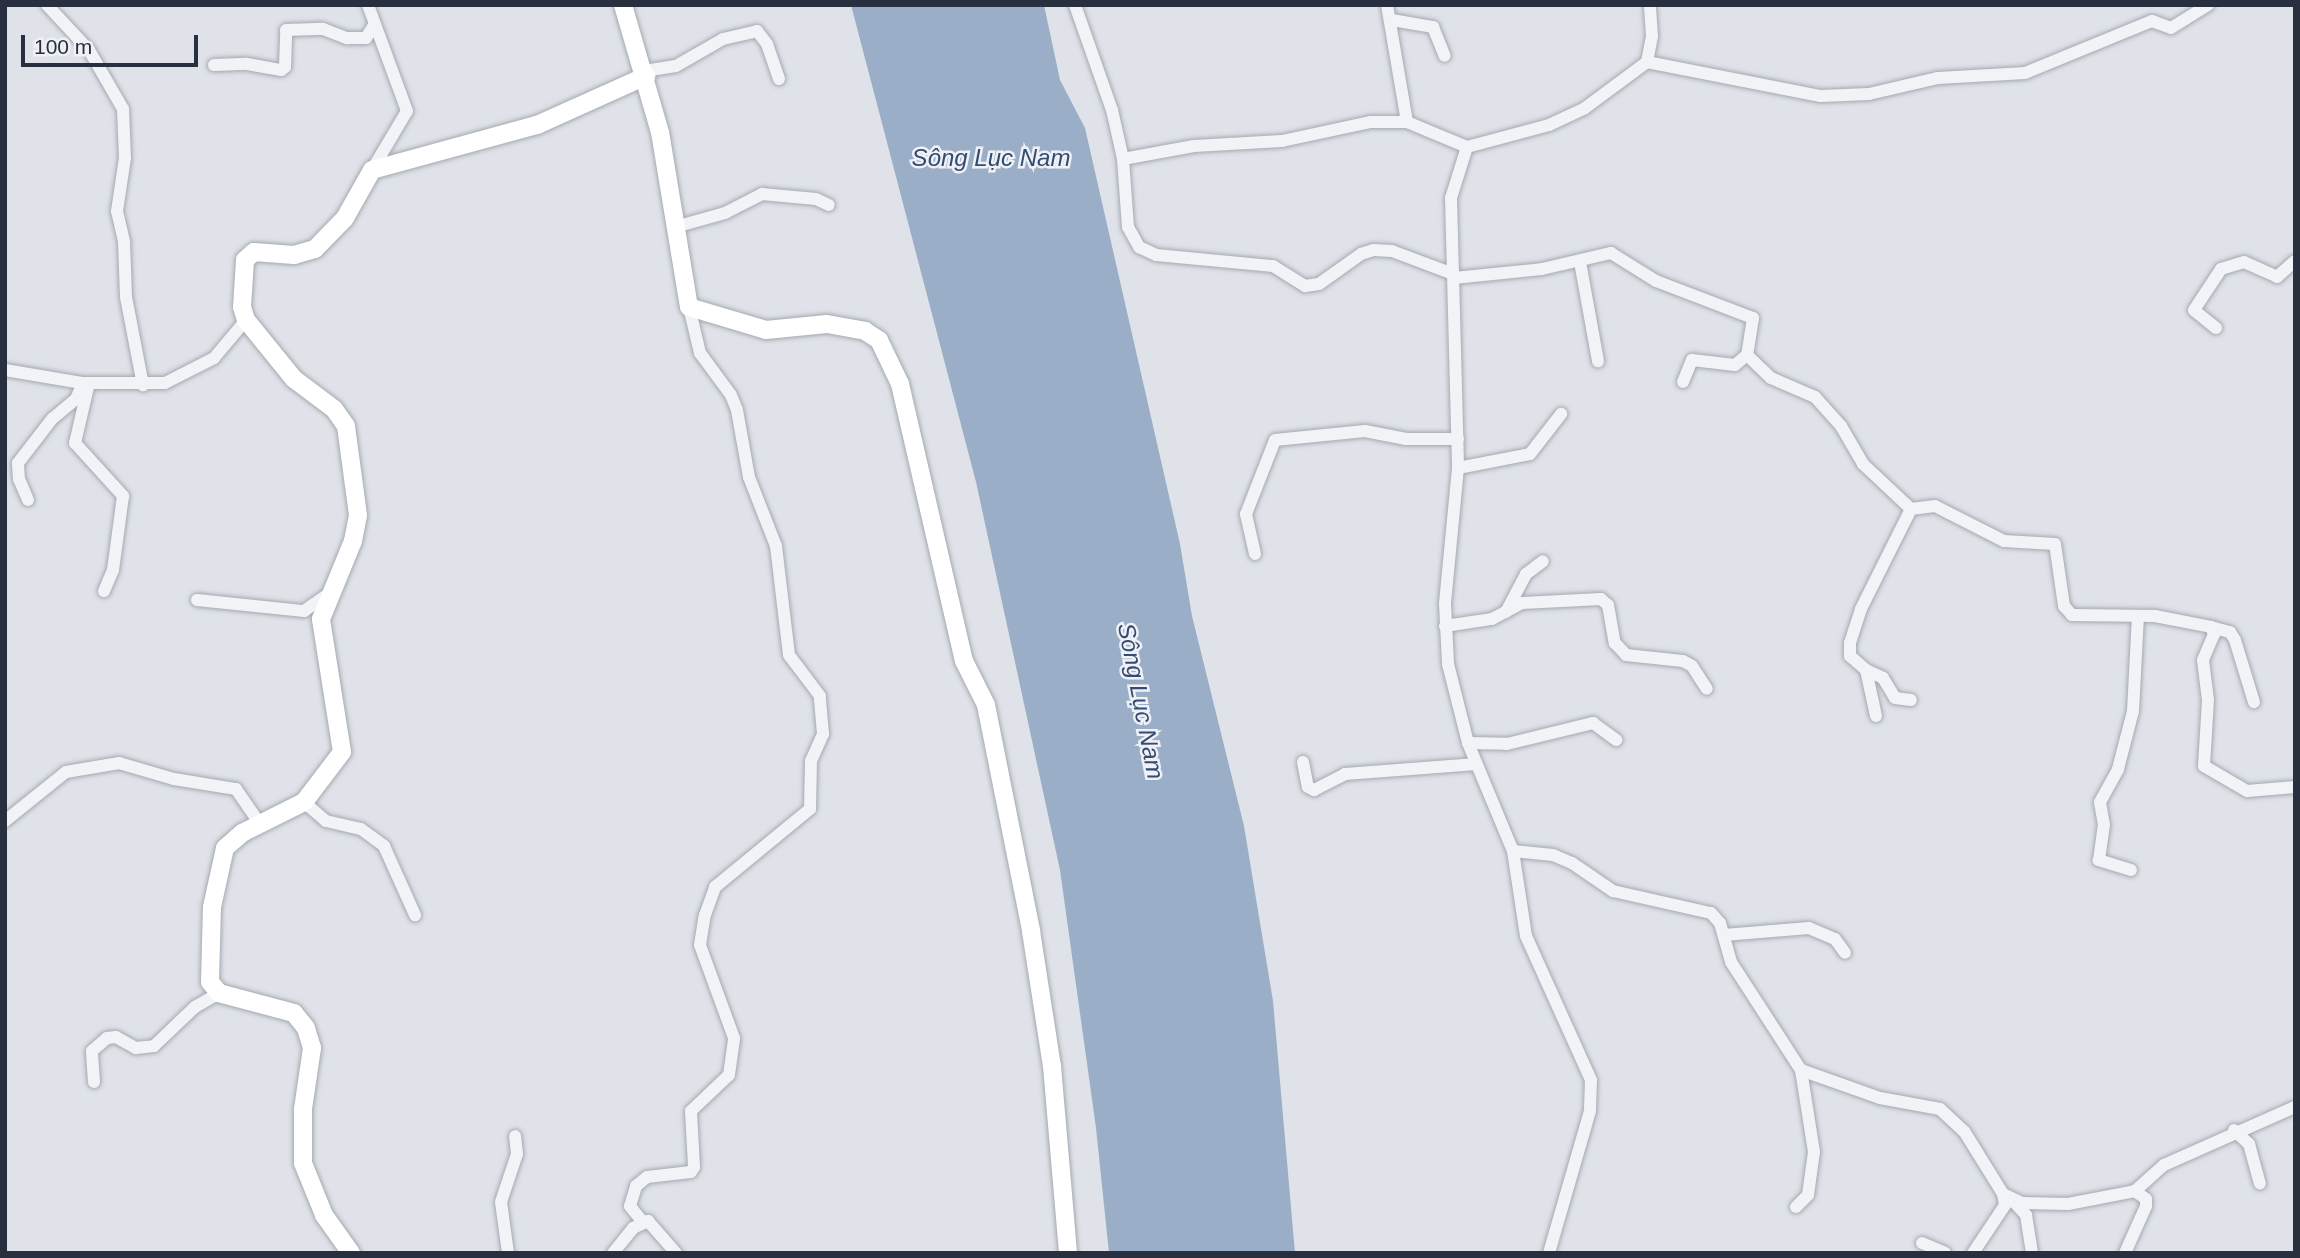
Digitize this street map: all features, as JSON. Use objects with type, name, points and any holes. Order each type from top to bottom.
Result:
[{"type":"street","points":[[47,5],[89,50],[122,109],[125,158],[117,211],[124,242],[126,298],[143,385]]},
{"type":"street","points":[[351,1253],[324,1216],[303,1163],[303,1110],[312,1048],[306,1028],[294,1013],[270,1003],[219,993],[210,982],[212,907],[219,862],[230,844],[260,824],[304,802],[317,780],[338,761],[343,744],[321,619],[328,594],[353,541],[358,515],[346,426],[334,409],[294,379],[246,320],[242,279],[249,254],[294,255],[315,249],[345,218],[407,111],[368,5]]},
{"type":"street","points":[[623,5],[645,73],[700,353],[731,395],[737,410],[749,477],[776,546],[789,655],[820,696],[823,734],[811,761],[810,809],[715,887],[705,915],[700,945],[734,1038],[729,1075],[691,1111],[691,1172],[647,1177],[636,1186],[630,1206],[642,1221],[662,1232],[676,1253]]},
{"type":"street","points":[[1075,5],[1112,110],[1123,159],[1128,227],[1147,252],[1273,266],[1305,286],[1319,284],[1361,254],[1373,250],[1392,251],[1453,276],[1580,262],[1598,254],[1621,256],[1657,281],[1747,315],[1755,324],[1747,355],[1735,365],[1692,360],[1683,382]]},
{"type":"street","points":[[1387,5],[1392,20],[1407,122]]},
{"type":"street","points":[[1123,159],[1194,146],[1282,141],[1371,122],[1407,122],[1467,147],[1574,114],[1647,62],[1652,36],[1650,5]]},
{"type":"street","points":[[1647,62],[1821,96],[1869,94],[1938,78],[2025,73],[2152,22],[2171,28],[2208,5]]},
{"type":"street","points":[[1392,20],[1433,27],[1445,55]]},
{"type":"street","points":[[214,65],[247,64],[281,70],[285,67],[286,30],[323,29],[348,38],[366,38],[374,25]]},
{"type":"street","points":[[372,170],[537,125],[645,73],[676,66],[723,39],[757,31],[767,44],[779,79]]},
{"type":"street","points":[[1467,147],[1451,198],[1458,468],[1445,626],[1453,694],[1468,743],[1513,850],[1526,936],[1591,1080],[1590,1111],[1549,1253]]},
{"type":"street","points":[[675,227],[725,213],[762,194],[816,199],[829,205]]},
{"type":"street","points":[[2216,328],[2194,310],[2221,269],[2244,262],[2277,277],[2295,261]]},
{"type":"street","points":[[1580,262],[1598,361]]},
{"type":"street","points":[[689,307],[766,330],[827,324],[865,331],[879,340],[900,384],[964,661],[986,705],[1031,931],[1052,1066],[1069,1253]]},
{"type":"street","points":[[5,370],[86,383],[165,383],[199,369],[246,320]]},
{"type":"street","points":[[1747,355],[1771,378],[1815,397],[1841,426],[1863,464],[1910,509]]},
{"type":"street","points":[[28,500],[17,471],[18,463],[52,419],[76,399],[86,383]]},
{"type":"street","points":[[86,383],[75,443],[123,496],[113,570],[104,591]]},
{"type":"street","points":[[1458,468],[1530,454],[1561,414]]},
{"type":"street","points":[[1255,554],[1246,514],[1275,440],[1366,431],[1406,439],[1458,439]]},
{"type":"street","points":[[1910,509],[1935,506],[2004,541],[2055,544],[2066,612],[2138,616],[2230,632],[2235,640],[2254,702]]},
{"type":"street","points":[[1910,509],[1861,609],[1850,643],[1850,656],[1866,670],[1883,678],[1895,698],[1911,700]]},
{"type":"street","points":[[1506,612],[1526,574],[1543,561]]},
{"type":"street","points":[[197,600],[304,611],[328,594]]},
{"type":"street","points":[[1445,626],[1506,612],[1535,601],[1606,600],[1615,643],[1626,655],[1683,661],[1692,666],[1707,689]]},
{"type":"street","points":[[2131,870],[2099,860],[2104,825],[2100,802],[2118,769],[2133,711],[2138,616]]},
{"type":"street","points":[[2211,627],[2214,634],[2203,660],[2208,700],[2203,766],[2247,791],[2295,787]]},
{"type":"street","points":[[1866,670],[1876,716]]},
{"type":"street","points":[[1468,743],[1507,744],[1593,723],[1616,740]]},
{"type":"street","points":[[1303,762],[1308,786],[1314,790],[1345,775],[1477,764]]},
{"type":"street","points":[[5,821],[66,772],[119,763],[174,779],[236,789],[260,824]]},
{"type":"street","points":[[304,802],[326,821],[361,829],[384,846],[415,915]]},
{"type":"street","points":[[1513,850],[1553,855],[1572,863],[1613,891],[1711,913],[1724,935],[1731,962],[1801,1070],[1814,1152],[1808,1195],[1796,1207]]},
{"type":"street","points":[[1724,935],[1809,928],[1836,939],[1845,953]]},
{"type":"street","points":[[94,1082],[92,1051],[107,1038],[116,1037],[136,1048],[154,1046],[195,1007],[219,993]]},
{"type":"street","points":[[1801,1070],[1880,1098],[1940,1109],[1964,1131],[2007,1196],[2026,1214],[2032,1253]]},
{"type":"street","points":[[2007,1196],[2032,1204],[2068,1204],[2135,1191],[2164,1165],[2234,1130],[2295,1107]]},
{"type":"street","points":[[2234,1130],[2249,1144],[2260,1184]]},
{"type":"street","points":[[508,1253],[501,1202],[517,1154],[514,1136]]},
{"type":"street","points":[[2125,1253],[2146,1206],[2146,1199],[2135,1191]]},
{"type":"street","points":[[1973,1253],[2005,1205],[2007,1196]]},
{"type":"street","points":[[613,1253],[642,1221]]},
{"type":"street","points":[[1922,1243],[1945,1253]]},
{"type":"water","name":"Sông Lục Nam","points":[[851,5],[1044,5],[1060,80],[1085,128],[1180,544],[1192,616],[1244,826],[1273,1001],[1295,1253],[1109,1253],[1096,1128],[1060,870],[976,482]]}]
